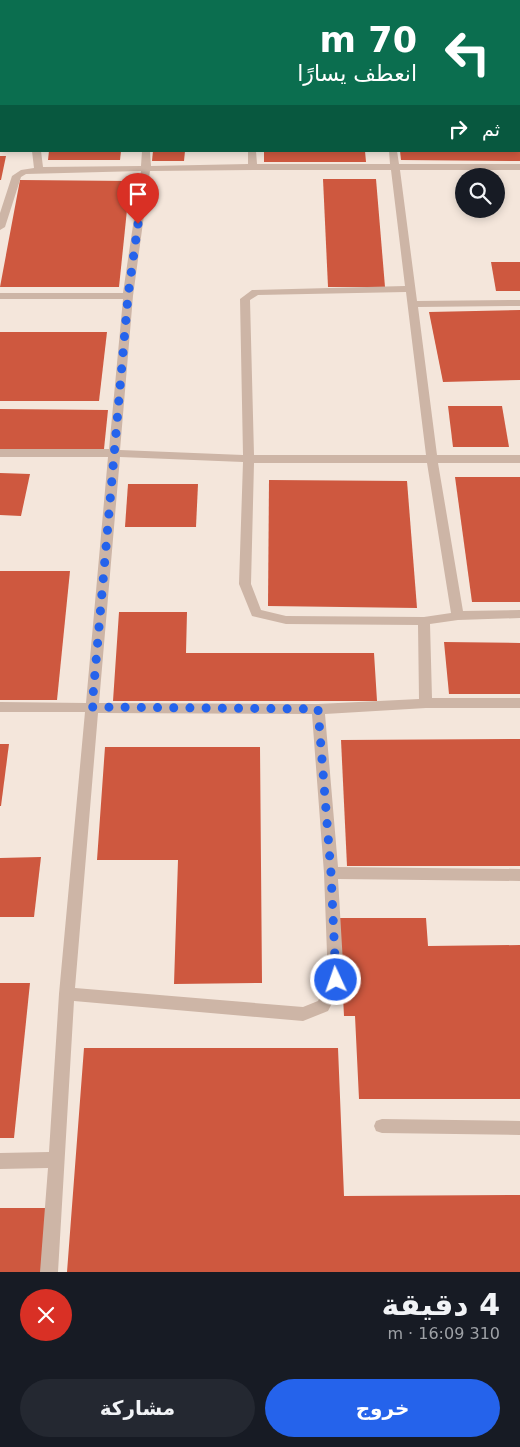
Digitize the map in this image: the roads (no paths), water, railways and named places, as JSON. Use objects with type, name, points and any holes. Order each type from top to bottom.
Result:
[{"type":"street","points":[[36,152],[39,170]]},
{"type":"street","points":[[49,1272],[67,994],[128,296],[146,170],[146,152]]},
{"type":"street","points":[[252,152],[253,167]]},
{"type":"street","points":[[393,152],[432,460],[458,616]]},
{"type":"street","points":[[0,226],[17,176],[24,172],[39,170],[253,167],[520,167]]},
{"type":"street","points":[[409,289],[256,292],[245,300],[249,459],[245,584],[256,613],[286,620],[424,621],[458,616],[520,614]]},
{"type":"street","points":[[0,296],[128,296]]},
{"type":"street","points":[[411,304],[520,303]]},
{"type":"street","points":[[0,454],[115,453],[249,459],[520,460]]},
{"type":"street","points":[[424,621],[426,703]]},
{"type":"street","points":[[0,707],[318,709],[426,703],[520,702]]},
{"type":"street","points":[[67,994],[303,1014],[322,1006],[336,980],[331,873],[318,709]]},
{"type":"street","points":[[331,873],[520,875]]},
{"type":"street","points":[[382,1126],[520,1128]]},
{"type":"street","points":[[0,1161],[56,1160]]}]
